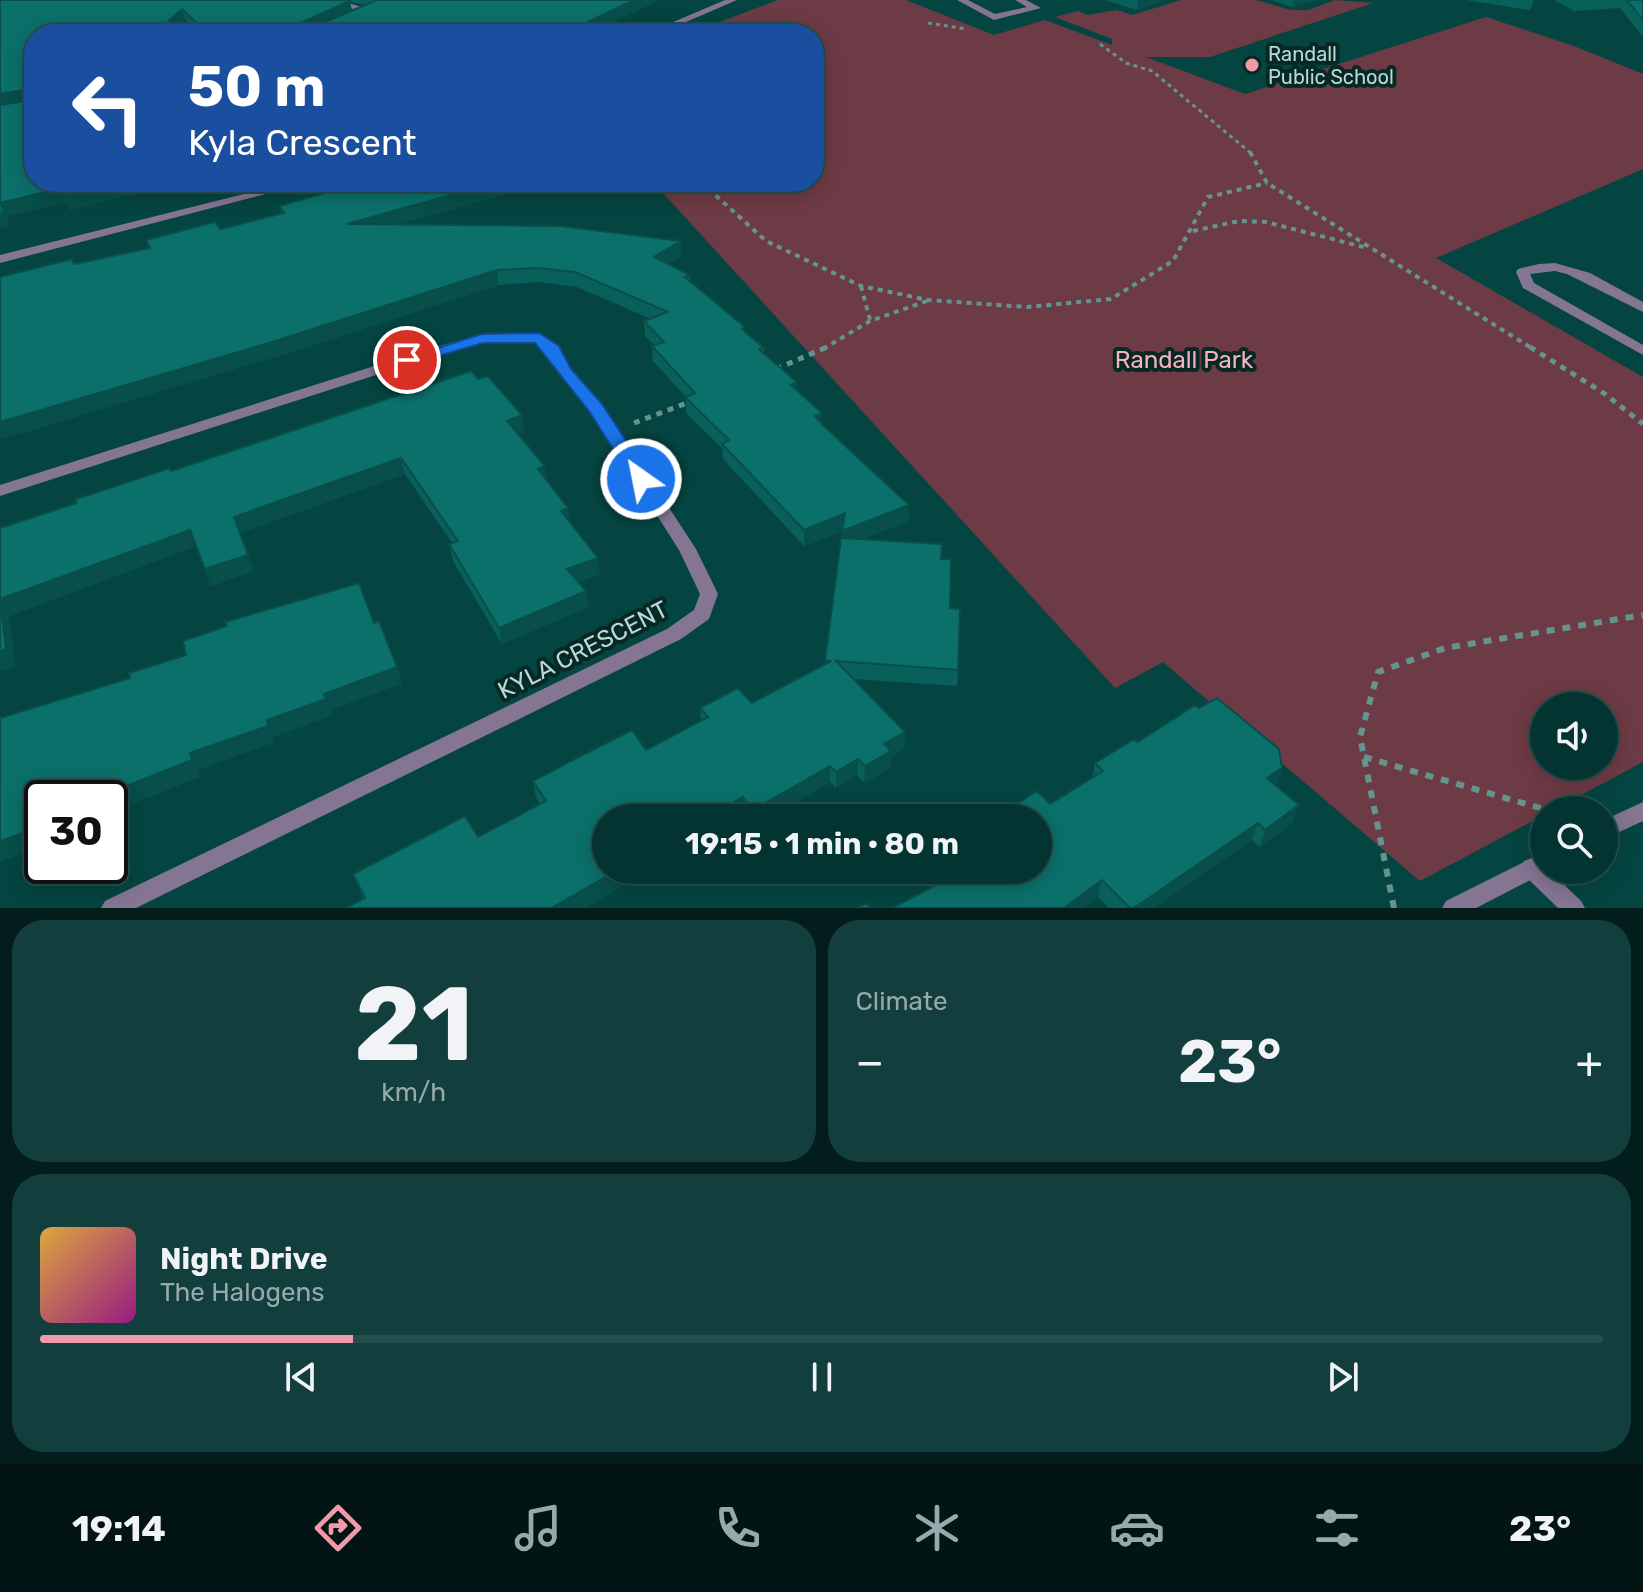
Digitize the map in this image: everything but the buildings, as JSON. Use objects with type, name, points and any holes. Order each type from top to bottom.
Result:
[{"type":"street","points":[[328,0],[370,11]]},
{"type":"street","points":[[671,24],[708,7],[733,0]]},
{"type":"street","points":[[961,0],[994,17],[1036,8],[1019,0]]},
{"type":"street","points":[[692,1],[708,7]]},
{"type":"street","points":[[356,17],[385,5]]},
{"type":"street","points":[[0,259],[266,192]]},
{"type":"street","points":[[1643,308],[1577,271],[1546,266],[1523,272],[1528,285],[1643,351]]},
{"type":"street","name":"KYLA CRESCENT","points":[[0,491],[482,339],[539,338],[553,349],[563,370],[596,408],[703,577],[709,594],[702,614],[660,641],[113,908]]},
{"type":"street","points":[[1618,823],[1643,811]]},
{"type":"street","points":[[1454,908],[1530,869]]},
{"type":"street","points":[[1553,884],[1573,908]]},
{"type":"path","points":[[1100,44],[1126,63],[1152,71],[1253,155],[1267,183],[1605,394],[1643,424]]},
{"type":"path","points":[[712,192],[766,241],[861,286],[928,300],[1027,307],[1111,299],[1173,261],[1208,197],[1267,183]]},
{"type":"path","points":[[1192,231],[1239,221],[1266,222],[1374,251]]},
{"type":"path","points":[[861,286],[870,321]]},
{"type":"path","points":[[770,372],[813,355],[870,321],[928,300]]},
{"type":"path","points":[[610,432],[697,399]]},
{"type":"path","points":[[1394,908],[1360,737],[1378,672],[1445,648],[1643,615]]},
{"type":"path","points":[[1364,757],[1530,805]]},
{"type":"green space","name":"Randall Park","points":[[778,0],[906,0],[994,35],[1045,20],[1112,45],[1112,39],[1055,17],[1078,11],[1087,15],[1117,10],[1132,15],[1181,0],[1256,0],[1291,10],[1309,10],[1335,0],[1373,3],[1210,57],[1146,57],[1245,94],[1486,17],[1574,46],[1643,74],[1643,169],[1436,258],[1643,377],[1643,762],[1618,775],[1618,692],[1530,692],[1530,780],[1609,780],[1579,796],[1530,796],[1530,822],[1420,881],[1163,662],[1115,688],[662,192],[824,192],[824,24],[714,24]]},
{"type":"place","name":"Randall Public School","points":[[1252,65]]},
{"type":"route","points":[[407,360],[482,339],[512,336],[539,338],[553,349],[563,370],[596,408],[641,479]]}]
